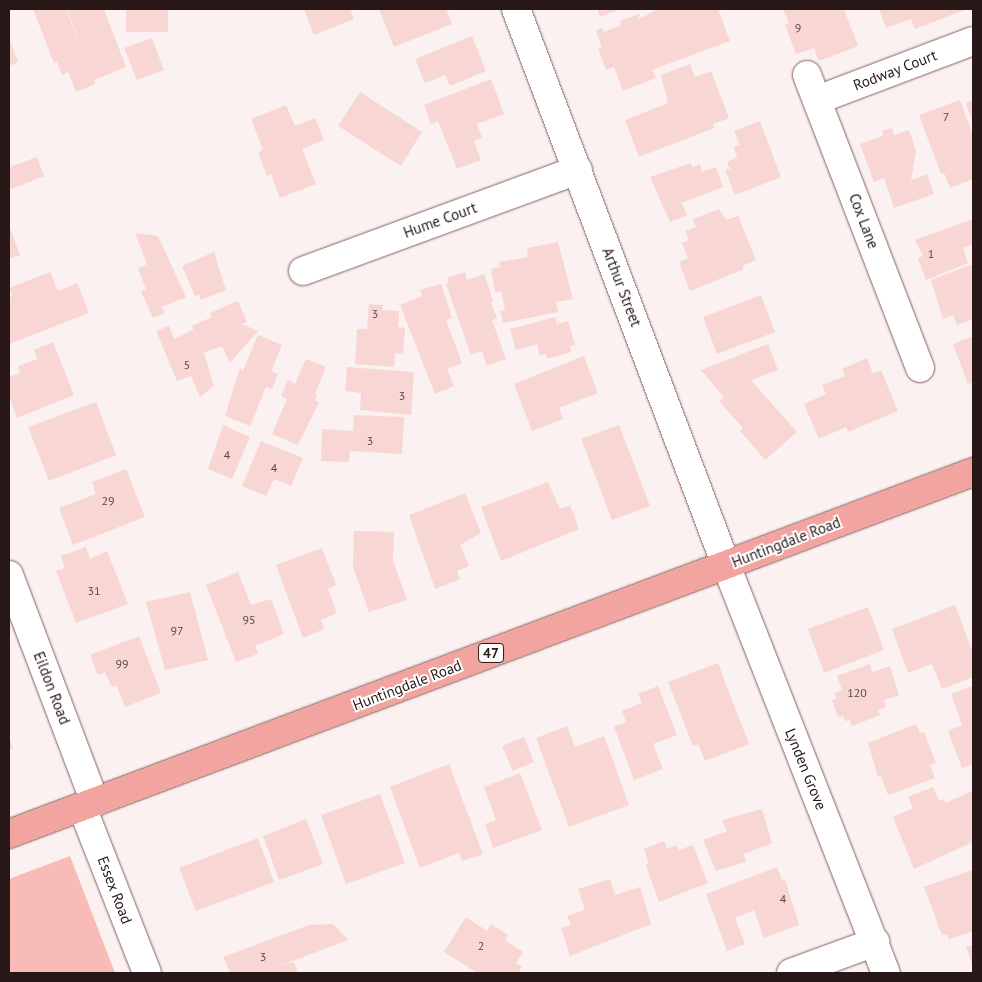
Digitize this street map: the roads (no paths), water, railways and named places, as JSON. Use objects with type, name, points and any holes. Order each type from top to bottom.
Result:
[{"type":"main road","name":"Huntingdale Road","points":[[9,834],[973,472]]},
{"type":"street","name":"Arthur Street","points":[[516,9],[726,565]]},
{"type":"street","name":"Rodway Court","points":[[817,100],[973,41]]},
{"type":"street","name":"Cox Lane","points":[[808,74],[920,368]]},
{"type":"street","name":"Hume Court","points":[[303,271],[578,170]]},
{"type":"street","name":"Lynden Grove","points":[[726,565],[886,973]]},
{"type":"street","name":"Eildon Road","points":[[9,575],[89,804]]},
{"type":"street","name":"Essex Road","points":[[89,804],[147,973]]},
{"type":"street","points":[[791,973],[875,942]]}]
